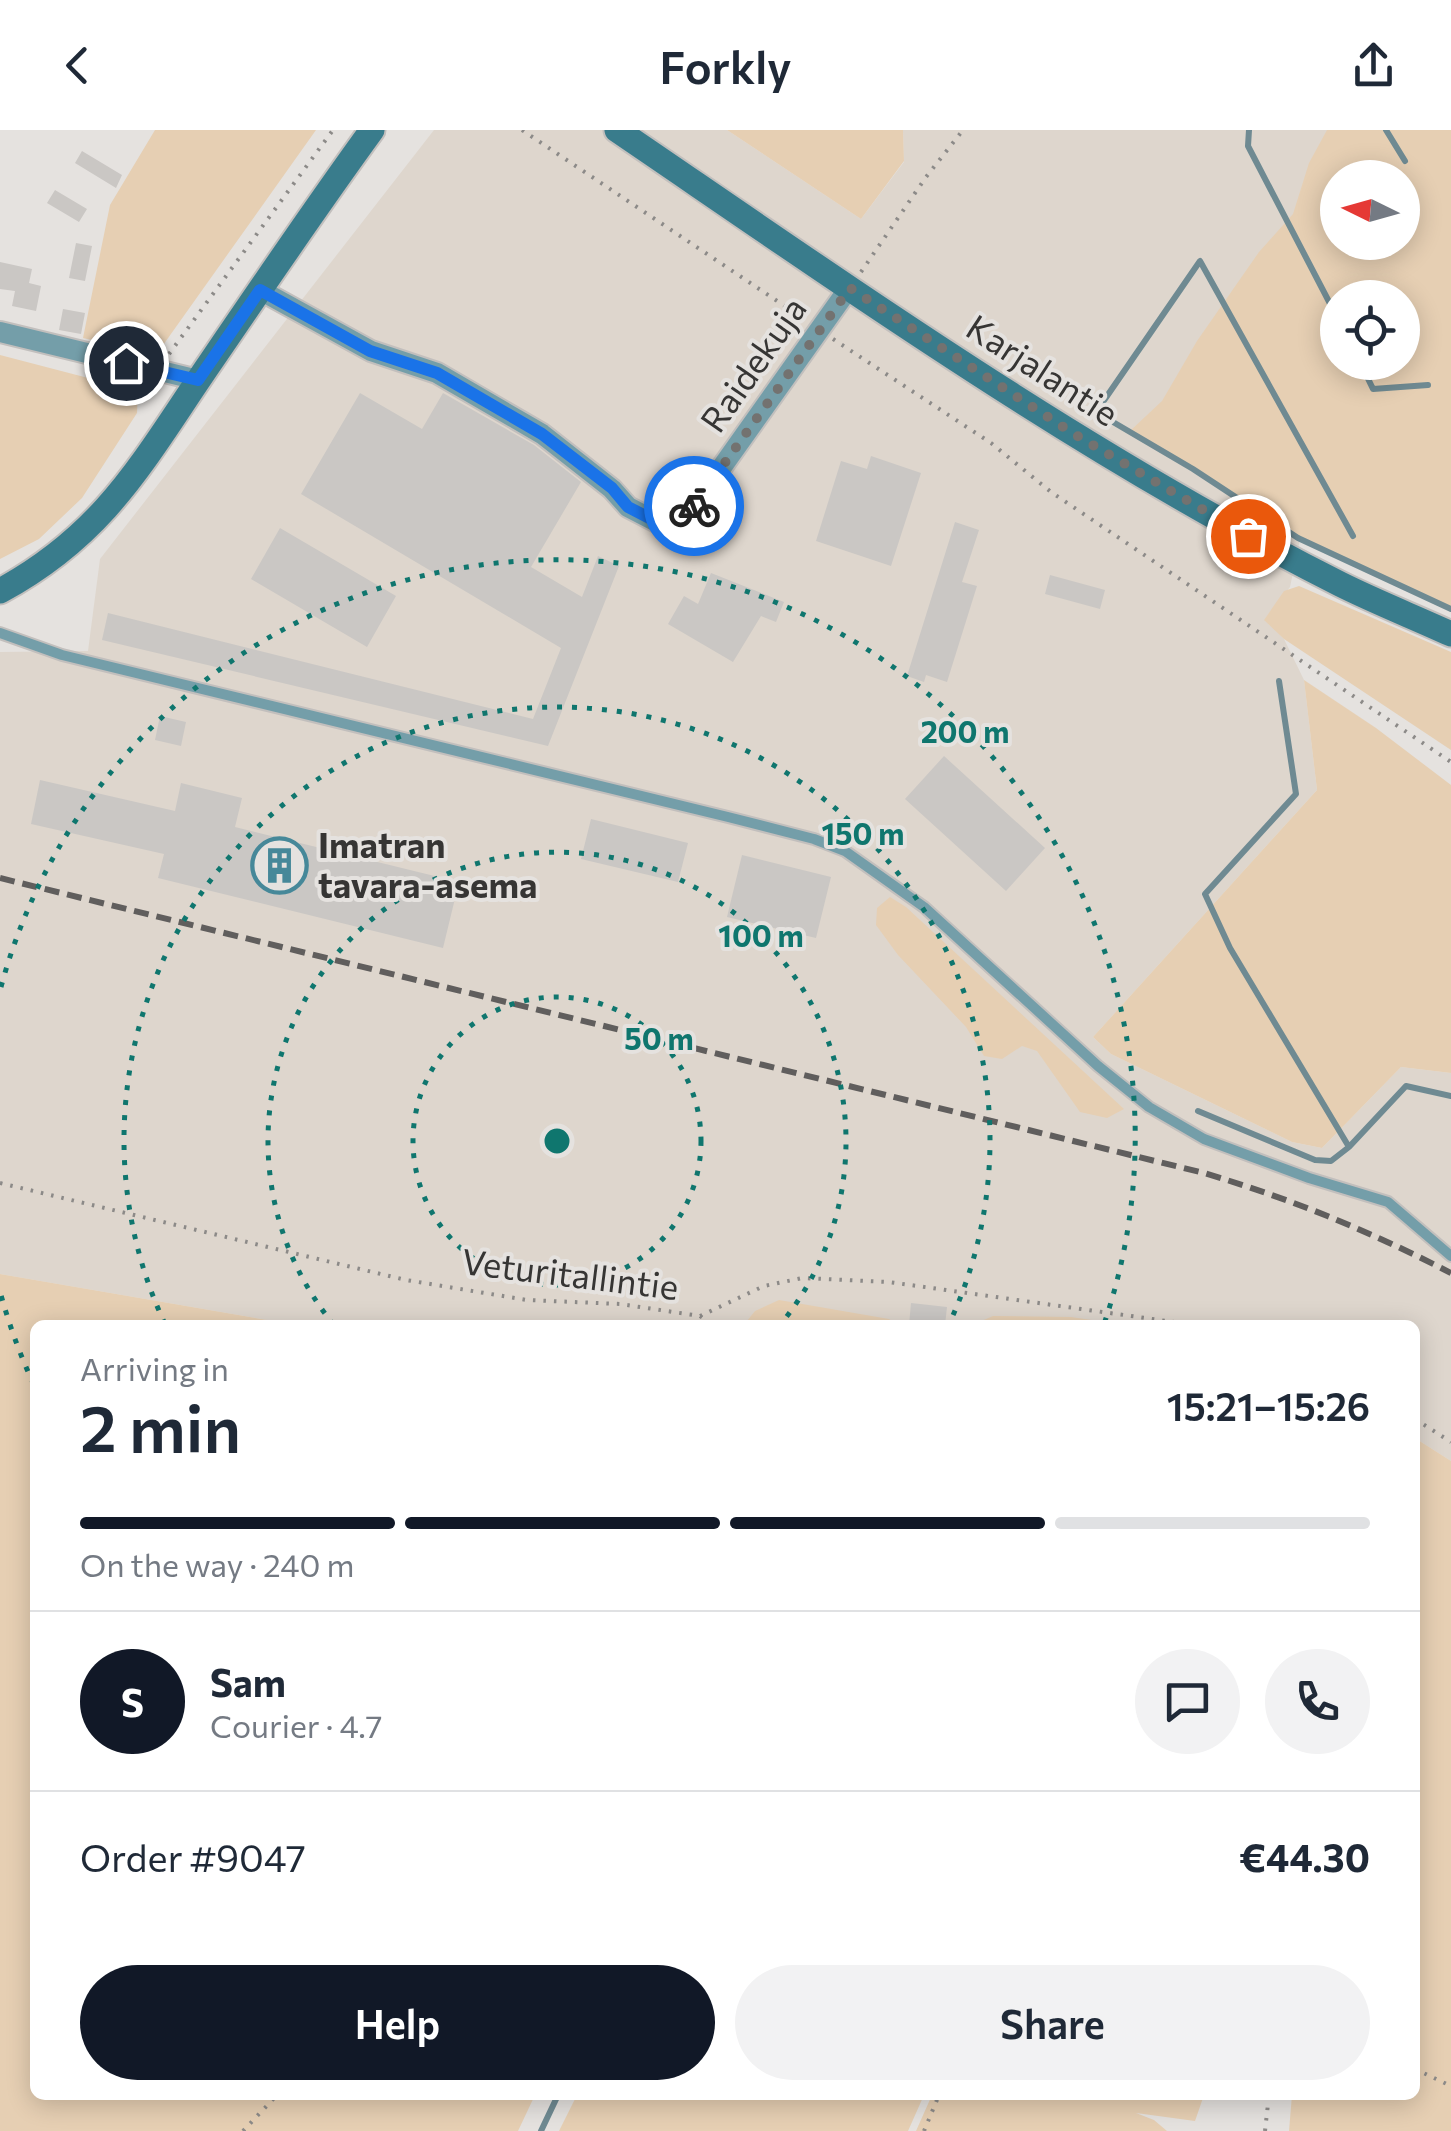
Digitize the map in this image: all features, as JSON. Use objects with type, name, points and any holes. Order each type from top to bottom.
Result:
[{"type":"main road","points":[[0,591],[67,549],[94,524],[154,446],[372,130]]},
{"type":"main road","name":"Karjalantie","points":[[617,130],[1074,434],[1248,536],[1344,586],[1451,634]]},
{"type":"street","name":"Raidekuja","points":[[260,290],[370,351],[437,373],[542,434],[612,488],[628,507],[657,522],[685,519],[850,288]]},
{"type":"street","points":[[0,332],[198,380]]},
{"type":"lane","points":[[0,633],[62,655],[728,816],[814,838],[845,851],[924,907],[1098,1066],[1149,1107],[1204,1139],[1388,1202],[1451,1256]]},
{"type":"path","points":[[158,370],[333,130]]},
{"type":"path","points":[[522,130],[991,443],[1051,492],[1451,762]]},
{"type":"path","points":[[850,288],[926,176],[963,130]]},
{"type":"path","name":"Veturitallintie","points":[[0,1183],[406,1280],[527,1300],[620,1304],[700,1316],[764,1286],[802,1278],[906,1284],[1160,1320]]},
{"type":"path","points":[[700,1316],[706,1320]]},
{"type":"path","points":[[1420,1422],[1451,1442]]},
{"type":"path","points":[[1420,2071],[1451,2086]]},
{"type":"path","points":[[242,2131],[272,2100]]},
{"type":"path","points":[[924,2131],[937,2100]]},
{"type":"path","points":[[1265,2131],[1269,2100]]},
{"type":"shaded area","points":[[155,130],[316,130],[161,348],[148,353],[83,338],[110,205]]},
{"type":"shaded area","points":[[434,130],[727,130],[861,219],[904,162],[903,130],[1359,130],[1346,160],[1320,160],[1320,260],[1336,260],[1333,280],[1320,280],[1321,380],[1305,516],[1290,587],[1265,619],[1284,639],[1304,680],[1317,790],[1093,1037],[1111,1054],[1292,1142],[1322,1148],[1401,1067],[1451,1073],[1451,1461],[1420,1441],[1420,1320],[267,1320],[0,1274],[0,652],[88,651],[100,559]]},
{"type":"shaded area","points":[[727,130],[903,130],[904,161],[861,219]]},
{"type":"shaded area","points":[[1327,130],[1451,130],[1451,609],[1298,538],[1130,431],[1162,401],[1197,341],[1259,252],[1293,214],[1309,163]]},
{"type":"shaded area","points":[[0,355],[138,391],[137,413],[82,498],[39,539],[0,559]]},
{"type":"shaded area","points":[[1299,586],[1451,652],[1451,750],[1284,639],[1264,620],[1284,591]]},
{"type":"shaded area","points":[[1304,680],[1451,785],[1451,1073],[1401,1067],[1322,1148],[1292,1142],[1111,1054],[1093,1037],[1317,790]]},
{"type":"shaded area","points":[[890,897],[906,907],[1124,1109],[1107,1118],[1080,1112],[1037,1051],[1022,1046],[1002,1059],[984,1056],[966,1027],[898,955],[876,925],[877,908]]},
{"type":"shaded area","points":[[0,1274],[267,1320],[30,1320],[30,2100],[533,2100],[518,2131],[0,2131]]},
{"type":"shaded area","points":[[779,1300],[890,1320],[748,1320],[755,1311]]},
{"type":"shaded area","points":[[993,1316],[1092,1320],[984,1320]]},
{"type":"shaded area","points":[[1420,1441],[1451,1461],[1451,2131],[1289,2131],[1292,2100],[1420,2100]]},
{"type":"shaded area","points":[[574,2100],[922,2100],[908,2131],[559,2131]]},
{"type":"shaded area","points":[[930,2100],[1202,2100],[1195,2121],[1136,2113],[1167,2131],[916,2131]]},
{"type":"building","points":[[82,151],[122,175],[116,188],[75,163]]},
{"type":"building","points":[[55,190],[87,209],[79,222],[47,203]]},
{"type":"building","points":[[76,243],[92,246],[85,281],[69,278]]},
{"type":"building","points":[[0,262],[32,269],[29,283],[41,286],[36,311],[12,306],[15,291],[0,289]]},
{"type":"building","points":[[63,309],[85,313],[81,334],[59,330]]},
{"type":"building","points":[[360,393],[422,429],[443,393],[534,445],[581,482],[531,567],[582,597],[598,556],[619,566],[548,746],[102,640],[108,613],[533,719],[561,648],[301,494]]},
{"type":"building","points":[[871,456],[921,473],[891,566],[816,541],[841,461],[867,469]]},
{"type":"building","points":[[955,522],[979,530],[962,582],[977,586],[947,682],[926,675],[924,682],[907,676]]},
{"type":"building","points":[[280,528],[396,596],[367,647],[251,579]]},
{"type":"building","points":[[711,573],[784,602],[776,622],[761,616],[733,662],[668,624],[684,596],[698,604]]},
{"type":"building","points":[[1050,575],[1105,590],[1100,609],[1045,594]]},
{"type":"building","points":[[160,716],[186,722],[181,746],[155,740]]},
{"type":"building","points":[[944,756],[1045,848],[1006,891],[905,799]]},
{"type":"building","name":"Imatran tavara-asema","points":[[40,780],[175,811],[181,783],[242,798],[235,827],[459,882],[443,948],[158,878],[164,854],[31,824]]},
{"type":"building","points":[[591,819],[688,843],[678,882],[581,859]]},
{"type":"building","points":[[742,855],[831,877],[816,938],[727,917]]},
{"type":"building","points":[[911,1303],[947,1307],[946,1320],[909,1320]]},
{"type":"waterway","points":[[1249,130],[1248,146],[1320,284]]},
{"type":"waterway","points":[[1386,130],[1404,160]]},
{"type":"waterway","points":[[1353,536],[1200,261],[1096,412],[1298,538],[1451,609]]},
{"type":"waterway","points":[[1369,380],[1373,389],[1428,385]]},
{"type":"waterway","points":[[1279,681],[1296,794],[1205,894],[1230,948],[1349,1147]]},
{"type":"waterway","points":[[1198,1111],[1315,1160],[1331,1161],[1406,1086],[1451,1096]]},
{"type":"waterway","points":[[541,2131],[556,2100]]},
{"type":"railway","points":[[0,878],[1204,1173],[1330,1217],[1451,1273]]},
{"type":"way so far","points":[[694,506],[850,288],[1074,434],[1248,536]]},
{"type":"place","name":"Imatran tavara-asema","points":[[279,866]]},
{"type":"route","points":[[126,363],[198,380],[260,290],[370,351],[437,373],[542,434],[612,488],[628,507],[657,522],[685,519],[694,506]]}]
